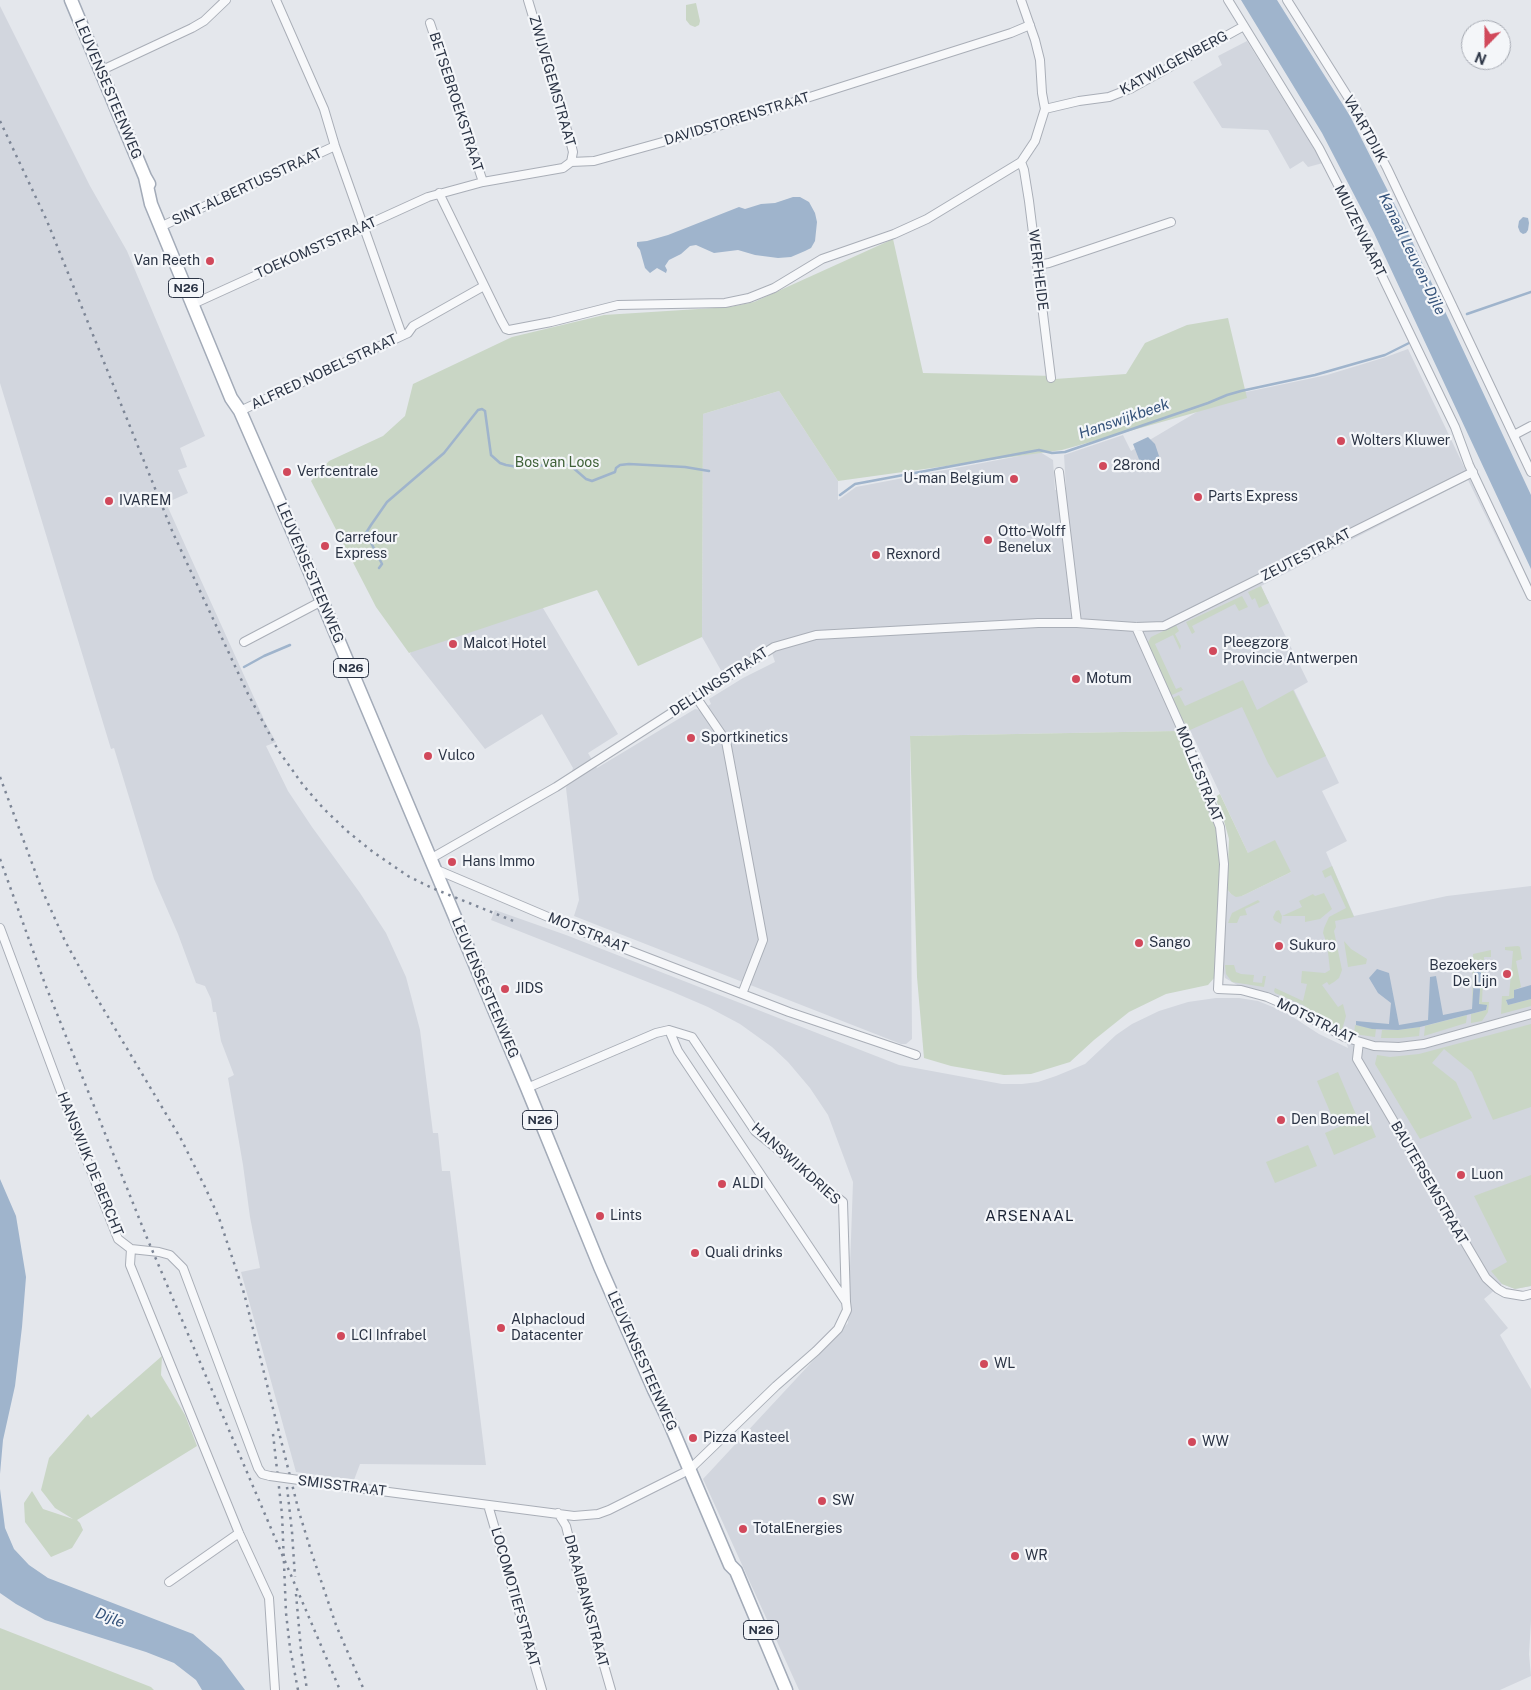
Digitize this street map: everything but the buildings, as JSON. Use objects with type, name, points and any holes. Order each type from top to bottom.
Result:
[{"type":"main road","name":"LEUVENSESTEENWEG","points":[[71,0],[144,177],[150,204],[164,225],[196,303],[238,395],[240,411],[527,1088],[600,1267],[668,1419],[730,1565],[736,1571],[786,1690]]},
{"type":"main road","name":"LEUVENSESTEENWEG","points":[[730,1565],[728,1573],[778,1690]]},
{"type":"street","points":[[100,71],[198,25],[226,0]]},
{"type":"street","points":[[276,0],[324,109],[335,146],[402,335]]},
{"type":"street","name":"ZWIJVEGEMSTRAAT","points":[[528,0],[570,140],[573,152],[571,162]]},
{"type":"street","points":[[439,193],[506,328],[514,330],[618,305],[725,303],[749,298],[774,288],[822,259],[894,234],[927,219],[1021,162],[1035,140],[1045,109],[1040,60],[1021,0]]},
{"type":"street","name":"MUIZENVAART","points":[[1228,0],[1319,148],[1340,189],[1447,410],[1473,472],[1531,596]]},
{"type":"street","name":"VAARTDIJK","points":[[1287,0],[1358,113],[1383,160],[1531,472]]},
{"type":"street","name":"BETSEBROEKSTRAAT","points":[[430,23],[483,182]]},
{"type":"street","name":"DAVIDSTORENSTRAAT","points":[[439,193],[483,182],[563,168],[571,162],[594,161],[706,130],[1011,33],[1030,25]]},
{"type":"street","name":"KATWILGENBERG","points":[[1045,109],[1079,101],[1109,97],[1132,88],[1244,26]]},
{"type":"street","name":"SINT-ALBERTUSSTRAAT","points":[[164,225],[335,146]]},
{"type":"street","name":"WERFHEIDE","points":[[1021,162],[1029,201],[1051,378]]},
{"type":"street","name":"TOEKOMSTSTRAAT","points":[[196,303],[428,196],[439,193]]},
{"type":"street","points":[[1037,265],[1049,263],[1171,222]]},
{"type":"street","name":"ALFRED NOBELSTRAAT","points":[[240,411],[408,333],[413,326],[484,286]]},
{"type":"street","points":[[1514,435],[1531,426]]},
{"type":"street","points":[[1059,472],[1077,623]]},
{"type":"street","name":"ZEUTESTRAAT","points":[[1136,627],[1164,626],[1473,472]]},
{"type":"street","points":[[244,642],[322,601]]},
{"type":"street","name":"DELLINGSTRAAT","points":[[432,864],[774,647],[816,635],[1038,623],[1077,623],[1136,627]]},
{"type":"street","name":"MOLLESTRAAT","points":[[1136,627],[1187,741],[1220,827],[1224,864],[1218,989]]},
{"type":"street","points":[[696,697],[726,741],[763,940],[742,994]]},
{"type":"street","name":"MOTSTRAAT","points":[[432,864],[607,942],[789,1012],[916,1055]]},
{"type":"street","name":"HANSWIJK DE BERCHT","points":[[0,928],[118,1239],[131,1248],[130,1265],[238,1533],[268,1598],[276,1690]]},
{"type":"street","name":"MOTSTRAAT","points":[[1218,989],[1241,990],[1267,997],[1297,1010],[1344,1037],[1374,1046],[1391,1047],[1424,1044],[1531,1014]]},
{"type":"street","points":[[527,1088],[656,1033],[669,1030]]},
{"type":"street","name":"HANSWIJKDRIES","points":[[669,1030],[678,1051],[846,1302]]},
{"type":"street","name":"HANSWIJKDRIES","points":[[669,1030],[692,1037],[755,1131],[843,1202],[847,1310],[838,1329],[689,1470]]},
{"type":"street","name":"BAUTERSEMSTRAAT","points":[[1359,1042],[1357,1059],[1486,1278],[1505,1293],[1523,1296],[1531,1294]]},
{"type":"street","name":"SMISSTRAAT","points":[[131,1248],[170,1255],[184,1268],[258,1468],[262,1474],[574,1516],[598,1514],[609,1510],[689,1470]]},
{"type":"street","name":"LOCOMOTIEFSTRAAT","points":[[488,1505],[542,1690]]},
{"type":"street","name":"DRAAIBANKSTRAAT","points":[[558,1513],[566,1526],[611,1690]]},
{"type":"street","points":[[169,1582],[238,1533]]},
{"type":"shaded area","points":[[0,6],[90,186],[127,251],[205,436],[180,448],[187,467],[178,470],[188,493],[166,503],[266,724],[276,742],[266,746],[288,791],[386,933],[406,977],[420,1030],[433,1133],[438,1133],[442,1171],[450,1171],[486,1465],[360,1464],[354,1480],[296,1472],[241,1272],[260,1268],[228,1078],[234,1075],[221,1041],[216,1012],[213,1012],[211,999],[205,986],[196,983],[178,934],[154,879],[114,748],[111,749],[0,383]]},
{"type":"shaded area","points":[[1247,41],[1323,163],[1308,167],[1303,161],[1290,169],[1268,130],[1222,128],[1193,82],[1222,65],[1218,56]]},
{"type":"shaded area","points":[[1408,349],[1526,597],[1468,480],[1261,586],[1308,682],[1294,690],[1339,783],[1322,791],[1347,841],[1326,852],[1354,916],[1447,896],[1531,886],[1531,1286],[1515,1289],[1502,1284],[1484,1299],[1508,1328],[1500,1335],[1531,1389],[1531,1621],[1529,1654],[1531,1676],[1500,1690],[799,1690],[703,1479],[848,1323],[853,1182],[828,1115],[810,1088],[788,1062],[772,1047],[740,1024],[708,1007],[673,992],[491,920],[495,910],[566,935],[899,1065],[1002,1084],[1022,1084],[1038,1082],[1085,1064],[1116,1035],[1132,1024],[1159,1011],[1188,1002],[1216,998],[1239,998],[1258,1001],[1285,1012],[1319,1034],[1348,1048],[1344,1033],[1225,978],[1223,969],[1227,889],[1231,894],[1242,896],[1291,872],[1248,853],[1190,730],[1184,722],[1176,731],[910,736],[912,1039],[906,1044],[901,1044],[574,916],[579,900],[566,788],[573,768],[542,714],[485,749],[410,654],[431,608],[537,598],[618,734],[588,753],[597,768],[695,709],[700,710],[711,704],[709,699],[743,678],[775,662],[770,647],[723,674],[702,637],[703,414],[779,391],[838,481],[838,500],[856,487],[1040,452],[1053,460],[1055,490],[1066,488],[1064,455],[1123,435],[1131,451],[1207,406],[1232,395],[1327,375]]},
{"type":"green space","points":[[696,3],[700,21],[699,25],[695,27],[686,20],[686,5]]},
{"type":"green space","name":"Bos van Loos","points":[[893,239],[923,373],[1055,376],[1055,379],[1126,374],[1145,343],[1187,325],[1228,318],[1247,398],[1062,450],[838,481],[779,391],[703,414],[702,637],[638,666],[597,590],[409,653],[376,607],[311,481],[329,461],[383,436],[405,416],[413,384],[512,337],[604,315],[730,307],[754,302]]},
{"type":"green space","points":[[1261,586],[1269,603],[1259,608],[1255,598],[1252,600],[1248,592]]},
{"type":"green space","points":[[1242,596],[1248,607],[1239,611],[1235,604],[1192,626],[1195,632],[1192,634],[1186,622]]},
{"type":"green space","points":[[1176,625],[1179,631],[1175,634],[1181,646],[1180,650],[1173,635],[1155,644],[1176,689],[1181,687],[1183,690],[1172,695],[1147,644],[1151,637]]},
{"type":"green space","points":[[1243,680],[1257,710],[1293,690],[1326,756],[1277,778],[1242,707],[1190,730],[1171,699],[1179,695],[1185,706]]},
{"type":"green space","points":[[1176,731],[1210,810],[1218,837],[1220,859],[1215,977],[1208,985],[1166,994],[1129,1012],[1070,1062],[1031,1074],[1004,1075],[951,1066],[924,1058],[917,977],[910,736]]},
{"type":"green space","points":[[1220,794],[1248,853],[1275,840],[1291,872],[1242,896],[1236,897],[1231,894],[1227,889],[1229,839],[1215,797]]},
{"type":"green space","points":[[1332,866],[1354,917],[1335,921],[1336,927],[1334,931],[1342,970],[1339,978],[1334,982],[1329,985],[1327,982],[1322,985],[1338,1007],[1343,1004],[1346,1016],[1342,1030],[1303,1005],[1274,991],[1275,988],[1303,1001],[1307,984],[1301,983],[1302,971],[1325,973],[1330,970],[1327,944],[1323,933],[1324,928],[1329,917],[1346,908],[1331,875],[1325,878],[1322,871]]},
{"type":"green space","points":[[1324,893],[1332,909],[1320,919],[1305,922],[1305,916],[1282,916],[1302,907],[1299,901],[1313,894],[1315,896]]},
{"type":"green space","points":[[1258,900],[1260,902],[1245,909],[1247,915],[1240,916],[1237,923],[1228,923],[1232,913]]},
{"type":"green space","points":[[1279,910],[1282,916],[1281,924],[1274,920],[1273,917],[1276,911]]},
{"type":"green space","points":[[1344,941],[1351,949],[1367,959],[1366,964],[1348,967]]},
{"type":"green space","points":[[1505,947],[1520,947],[1522,959],[1516,961],[1521,987],[1514,990],[1514,998],[1506,1001],[1508,1005],[1531,999],[1531,1006],[1501,1014],[1502,996],[1509,996],[1513,951],[1505,950]]},
{"type":"green space","points":[[1491,950],[1491,957],[1484,957],[1482,1002],[1489,1002],[1488,1012],[1482,1021],[1471,1023],[1471,1014],[1486,1010],[1487,1006],[1479,1005],[1482,962],[1475,963],[1472,1009],[1473,954]]},
{"type":"green space","points":[[1225,965],[1234,965],[1236,972],[1241,974],[1254,975],[1253,982],[1262,983],[1263,976],[1266,976],[1264,987],[1232,982],[1226,974]]},
{"type":"green space","points":[[1467,1015],[1466,1023],[1424,1036],[1425,1026]]},
{"type":"green space","points":[[1531,1024],[1531,1107],[1493,1120],[1472,1072],[1444,1049],[1432,1063],[1456,1082],[1472,1118],[1420,1139],[1375,1064],[1377,1055],[1390,1057],[1419,1054]]},
{"type":"green space","points":[[1355,1025],[1376,1029],[1375,1037],[1354,1034]]},
{"type":"green space","points":[[1420,1027],[1419,1036],[1381,1038],[1382,1030]]},
{"type":"green space","points":[[1338,1072],[1357,1117],[1336,1126],[1317,1081]]},
{"type":"green space","points":[[1367,1115],[1376,1137],[1334,1155],[1325,1133]]},
{"type":"green space","points":[[1308,1145],[1317,1166],[1275,1183],[1266,1162]]},
{"type":"green space","points":[[1531,1175],[1531,1286],[1515,1289],[1502,1284],[1491,1271],[1507,1262],[1474,1196]]},
{"type":"green space","points":[[162,1356],[161,1375],[185,1415],[197,1446],[77,1520],[83,1530],[72,1548],[51,1557],[25,1522],[24,1503],[32,1491],[43,1509],[73,1519],[55,1508],[41,1490],[49,1458],[88,1414],[91,1418]]},
{"type":"green space","points":[[0,1628],[151,1687],[154,1690],[0,1690]]},
{"type":"water","name":"Kanaal Leuven-Dijle","points":[[1241,0],[1277,0],[1350,116],[1398,211],[1531,495],[1531,569],[1374,233],[1322,133]]},
{"type":"water","points":[[800,197],[809,202],[817,222],[815,241],[811,248],[805,251],[791,257],[778,258],[755,255],[738,250],[714,253],[696,245],[690,246],[681,254],[669,260],[665,266],[666,273],[657,268],[650,273],[645,268],[637,242],[668,235],[739,207],[745,209]]},
{"type":"water","points":[[1523,217],[1528,218],[1529,223],[1528,230],[1523,234],[1518,227],[1519,221]]},
{"type":"water","points":[[1148,437],[1155,444],[1161,462],[1155,468],[1145,470],[1133,444]]},
{"type":"water","points":[[1482,961],[1479,1004],[1487,1005],[1486,1010],[1420,1027],[1398,1030],[1372,1029],[1356,1025],[1356,1021],[1389,1024],[1391,1003],[1378,993],[1369,978],[1377,969],[1389,973],[1399,1025],[1428,1020],[1430,977],[1436,976],[1443,1015],[1472,1009],[1475,963]]},
{"type":"water","points":[[1531,985],[1531,999],[1508,1005],[1506,1000],[1514,998],[1514,990]]},
{"type":"water","points":[[0,1179],[16,1216],[26,1277],[15,1386],[3,1440],[0,1474]]},
{"type":"water","name":"Dijle","points":[[0,1489],[5,1528],[14,1549],[29,1565],[48,1578],[193,1634],[221,1658],[245,1690],[202,1690],[196,1680],[174,1663],[146,1652],[45,1620],[0,1593]]},
{"type":"waterway","name":"Hanswijkbeek","points":[[1467,314],[1531,292]]},
{"type":"waterway","name":"Hanswijkbeek","points":[[840,495],[855,484],[1039,450],[1052,453],[1065,452],[1227,395],[1315,375],[1385,355],[1411,342]]},
{"type":"waterway","name":"Hanswijkbeek","points":[[379,568],[382,564],[366,533],[371,525],[387,502],[444,453],[478,410],[482,409],[485,411],[491,455],[500,463],[506,465],[518,467],[563,464],[571,466],[586,479],[592,481],[615,472],[616,468],[620,465],[629,464],[685,467],[709,471]]},
{"type":"waterway","name":"Hanswijkbeek","points":[[244,667],[290,645]]},
{"type":"railway","points":[[0,121],[47,221],[173,533],[248,694],[278,750],[303,785],[323,808],[373,852],[408,876],[432,888],[516,922]]},
{"type":"railway","points":[[0,777],[42,890],[65,941],[181,1139],[219,1218],[244,1293],[299,1512],[336,1625],[364,1690]]},
{"type":"railway","points":[[0,859],[45,984],[147,1238],[340,1690]]},
{"type":"railway","points":[[273,1434],[282,1514],[286,1613],[298,1690]]},
{"type":"railway","points":[[287,1487],[295,1577]]},
{"type":"railway","points":[[296,1594],[307,1690]]},
{"type":"place","name":"Van Reeth","points":[[210,261]]},
{"type":"place","name":"Wolters Kluwer","points":[[1341,441]]},
{"type":"place","name":"28rond","points":[[1103,466]]},
{"type":"place","name":"Verfcentrale","points":[[287,472]]},
{"type":"place","name":"U-man Belgium","points":[[1014,479]]},
{"type":"place","name":"Parts Express","points":[[1198,497]]},
{"type":"place","name":"IVAREM","points":[[109,501]]},
{"type":"place","name":"Otto-Wolff Benelux","points":[[988,540]]},
{"type":"place","name":"Carrefour Express","points":[[325,546]]},
{"type":"place","name":"Rexnord","points":[[876,555]]},
{"type":"place","name":"Malcot Hotel","points":[[453,644]]},
{"type":"place","name":"Pleegzorg Provincie Antwerpen","points":[[1213,651]]},
{"type":"place","name":"Motum","points":[[1076,679]]},
{"type":"place","name":"Sportkinetics","points":[[691,738]]},
{"type":"place","name":"Vulco","points":[[428,756]]},
{"type":"place","name":"Hans Immo","points":[[452,862]]},
{"type":"place","name":"Sango","points":[[1139,943]]},
{"type":"place","name":"Sukuro","points":[[1279,946]]},
{"type":"place","name":"Bezoekers De Lijn","points":[[1507,974]]},
{"type":"place","name":"JIDS","points":[[505,989]]},
{"type":"place","name":"Den Boemel","points":[[1281,1120]]},
{"type":"place","name":"Luon","points":[[1461,1175]]},
{"type":"place","name":"ALDI","points":[[722,1184]]},
{"type":"place","name":"Lints","points":[[600,1216]]},
{"type":"place","name":"Quali drinks","points":[[695,1253]]},
{"type":"place","name":"Alphacloud Datacenter","points":[[501,1328]]},
{"type":"place","name":"LCI Infrabel","points":[[341,1336]]},
{"type":"place","name":"WL","points":[[984,1364]]},
{"type":"place","name":"Pizza Kasteel","points":[[693,1438]]},
{"type":"place","name":"WW","points":[[1192,1442]]},
{"type":"place","name":"SW","points":[[822,1501]]},
{"type":"place","name":"TotalEnergies","points":[[743,1529]]},
{"type":"place","name":"WR","points":[[1015,1556]]},
{"type":"district","name":"ARSENAAL","points":[[1030,1216]]}]
